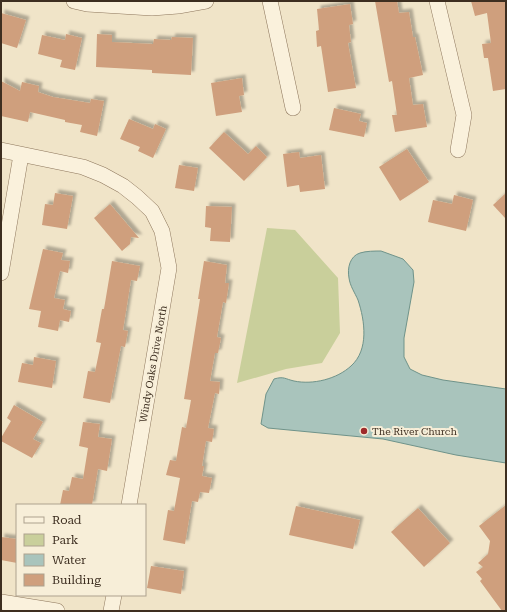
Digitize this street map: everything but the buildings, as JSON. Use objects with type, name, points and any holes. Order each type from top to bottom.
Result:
[{"type":"street","points":[[74,1],[87,4],[152,8],[178,6],[206,1]]},
{"type":"street","points":[[270,1],[293,108]]},
{"type":"street","points":[[437,1],[464,115],[458,150]]},
{"type":"street","name":"Windy Oaks Drive North","points":[[1,150],[83,167],[103,175],[123,186],[152,211],[162,231],[169,268],[129,504]]},
{"type":"street","points":[[1,273],[21,155]]},
{"type":"street","points":[[111,611],[114,596]]},
{"type":"street","points":[[1,602],[56,611]]},
{"type":"green space","points":[[267,228],[295,230],[338,278],[340,333],[322,363],[286,369],[237,383]]},
{"type":"water","points":[[381,251],[403,259],[413,270],[414,282],[404,338],[404,357],[410,369],[422,375],[443,380],[506,389],[506,463],[456,455],[383,439],[268,428],[261,424],[266,394],[274,379],[282,378],[301,382],[324,380],[332,378],[345,371],[357,359],[363,344],[364,326],[358,300],[351,287],[348,274],[349,266],[354,257],[360,253]]},
{"type":"place","name":"The River Church","points":[[364,431]]}]
